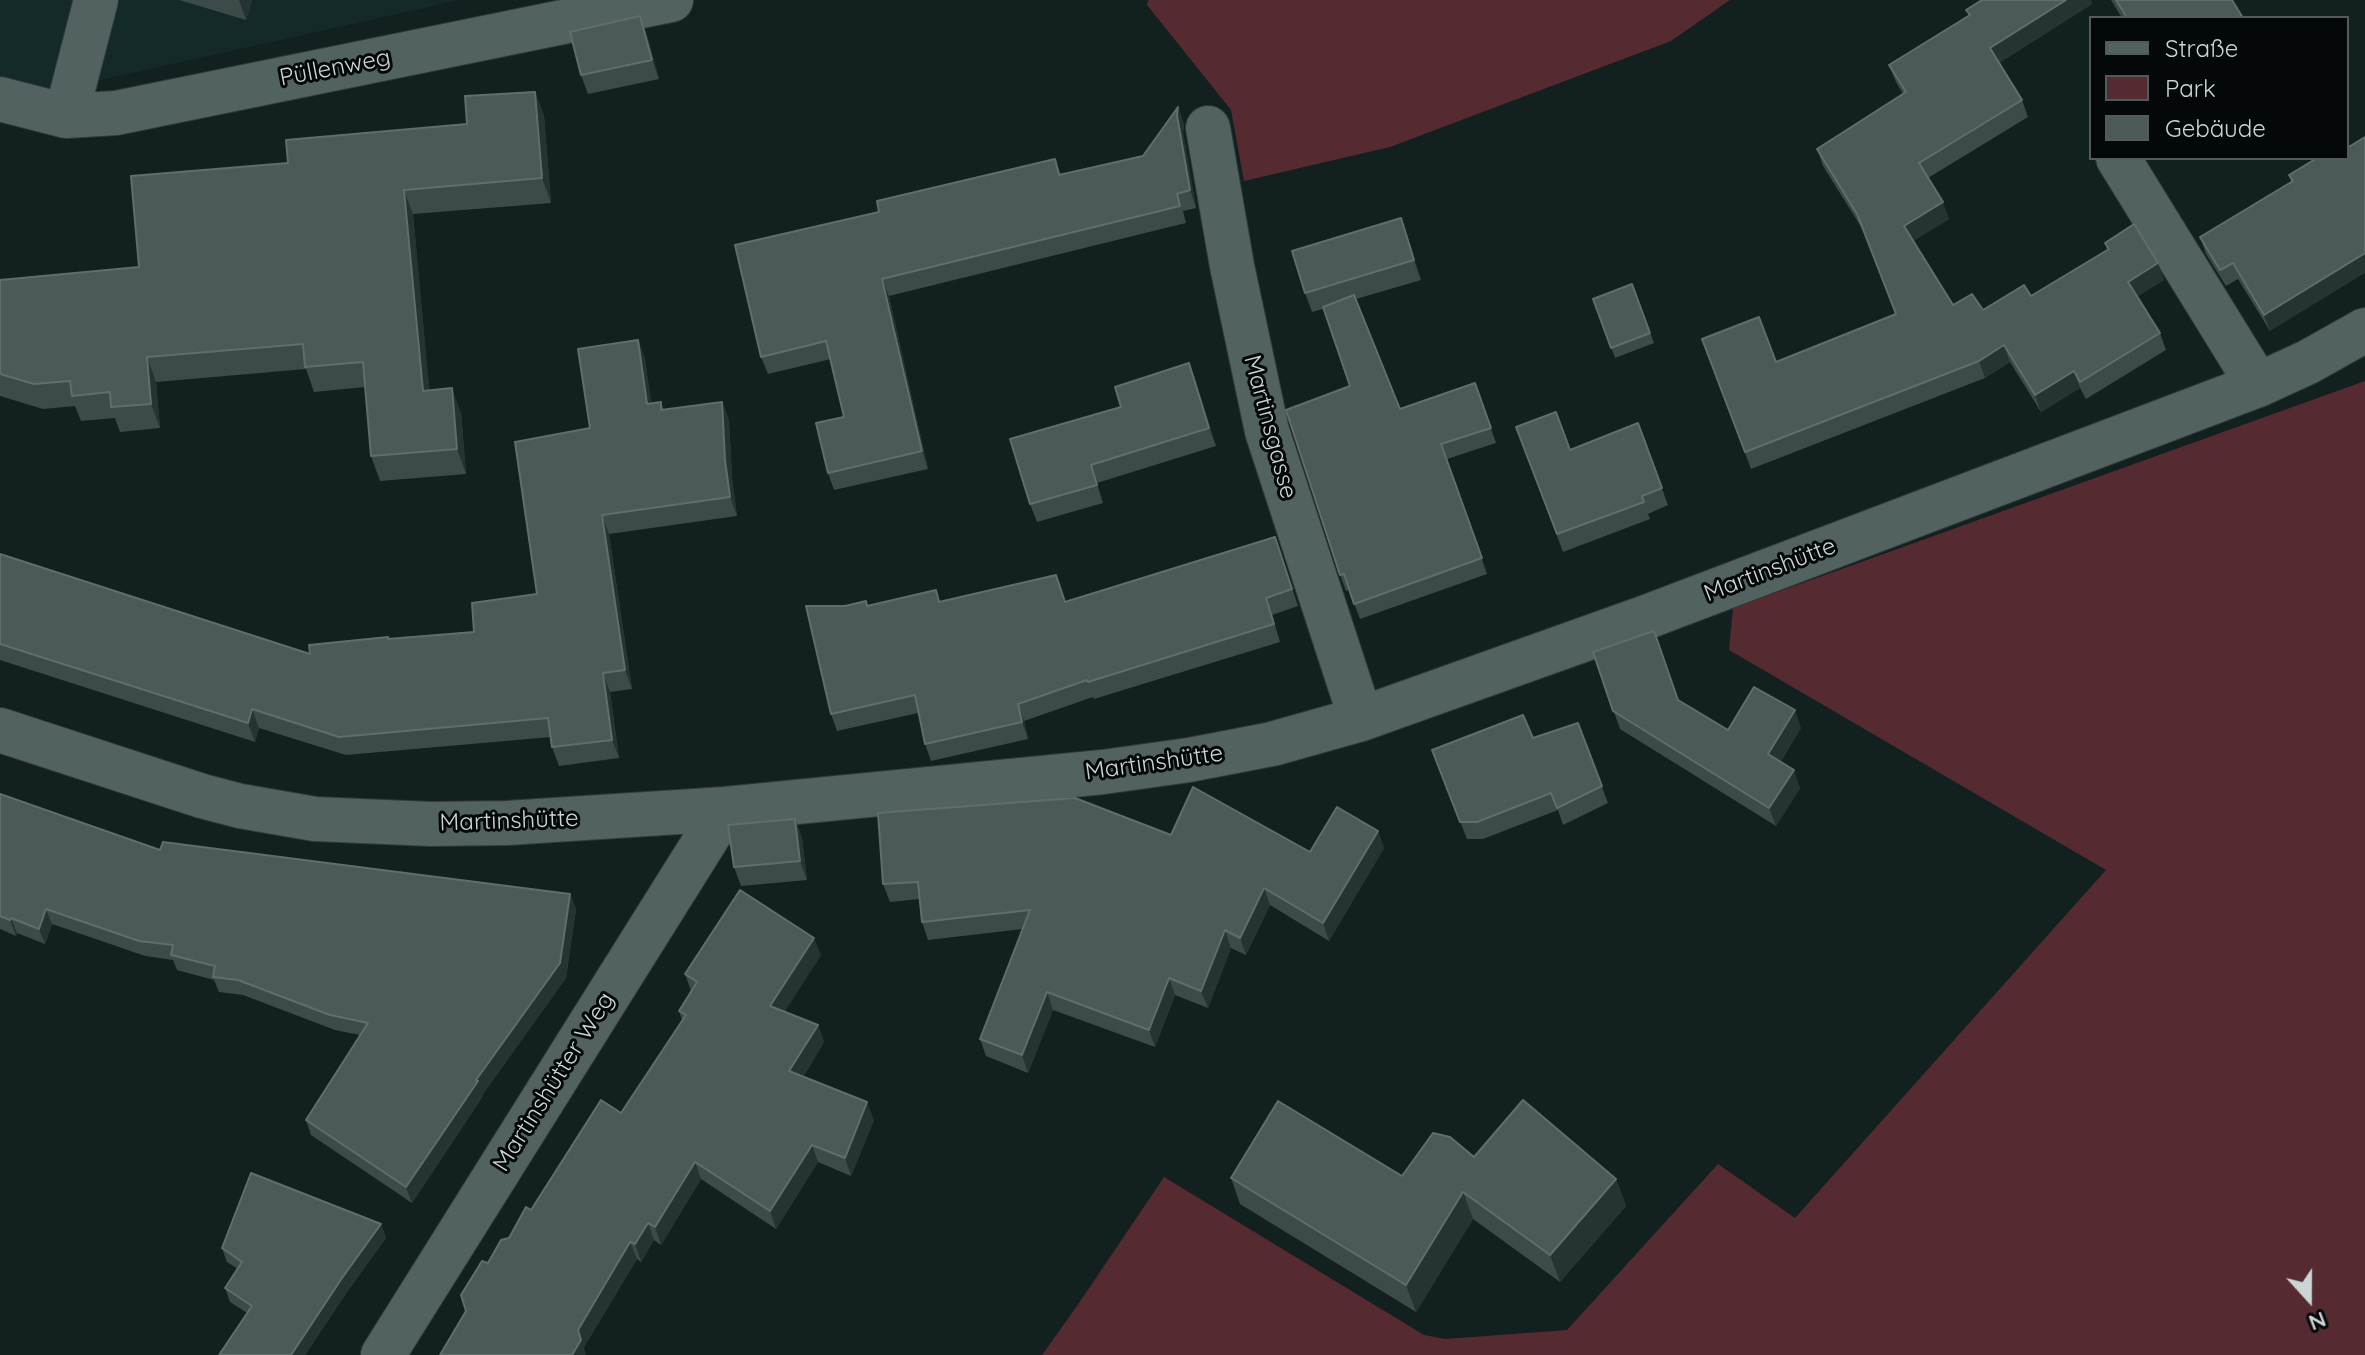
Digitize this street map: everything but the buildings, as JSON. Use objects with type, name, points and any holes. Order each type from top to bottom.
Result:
[{"type":"street","points":[[66,116],[96,0]]},
{"type":"street","name":"Püllenweg","points":[[0,99],[66,116],[104,115],[671,0]]},
{"type":"street","name":"Martinsgasse","points":[[1208,128],[1232,266],[1267,431],[1361,719]]},
{"type":"street","points":[[2119,160],[2258,385]]},
{"type":"street","name":"Martinshütte","points":[[0,730],[202,796],[253,809],[315,819],[431,824],[507,823],[725,809],[1075,775],[1189,760],[1272,744],[1361,719],[1644,618],[2258,385],[2308,362],[2365,330]]},
{"type":"street","name":"Martinshütter Weg","points":[[383,1355],[725,809]]},
{"type":"shaded area","points":[[0,0],[460,0],[47,92],[0,79]]},
{"type":"green space","points":[[1148,0],[1730,0],[1671,41],[1390,147],[1244,181],[1231,110],[1147,5]]},
{"type":"green space","points":[[2365,381],[2365,1355],[1042,1355],[1164,1177],[1424,1335],[1445,1339],[1567,1330],[1718,1164],[1795,1218],[2106,870],[1729,650],[1733,608]]}]
